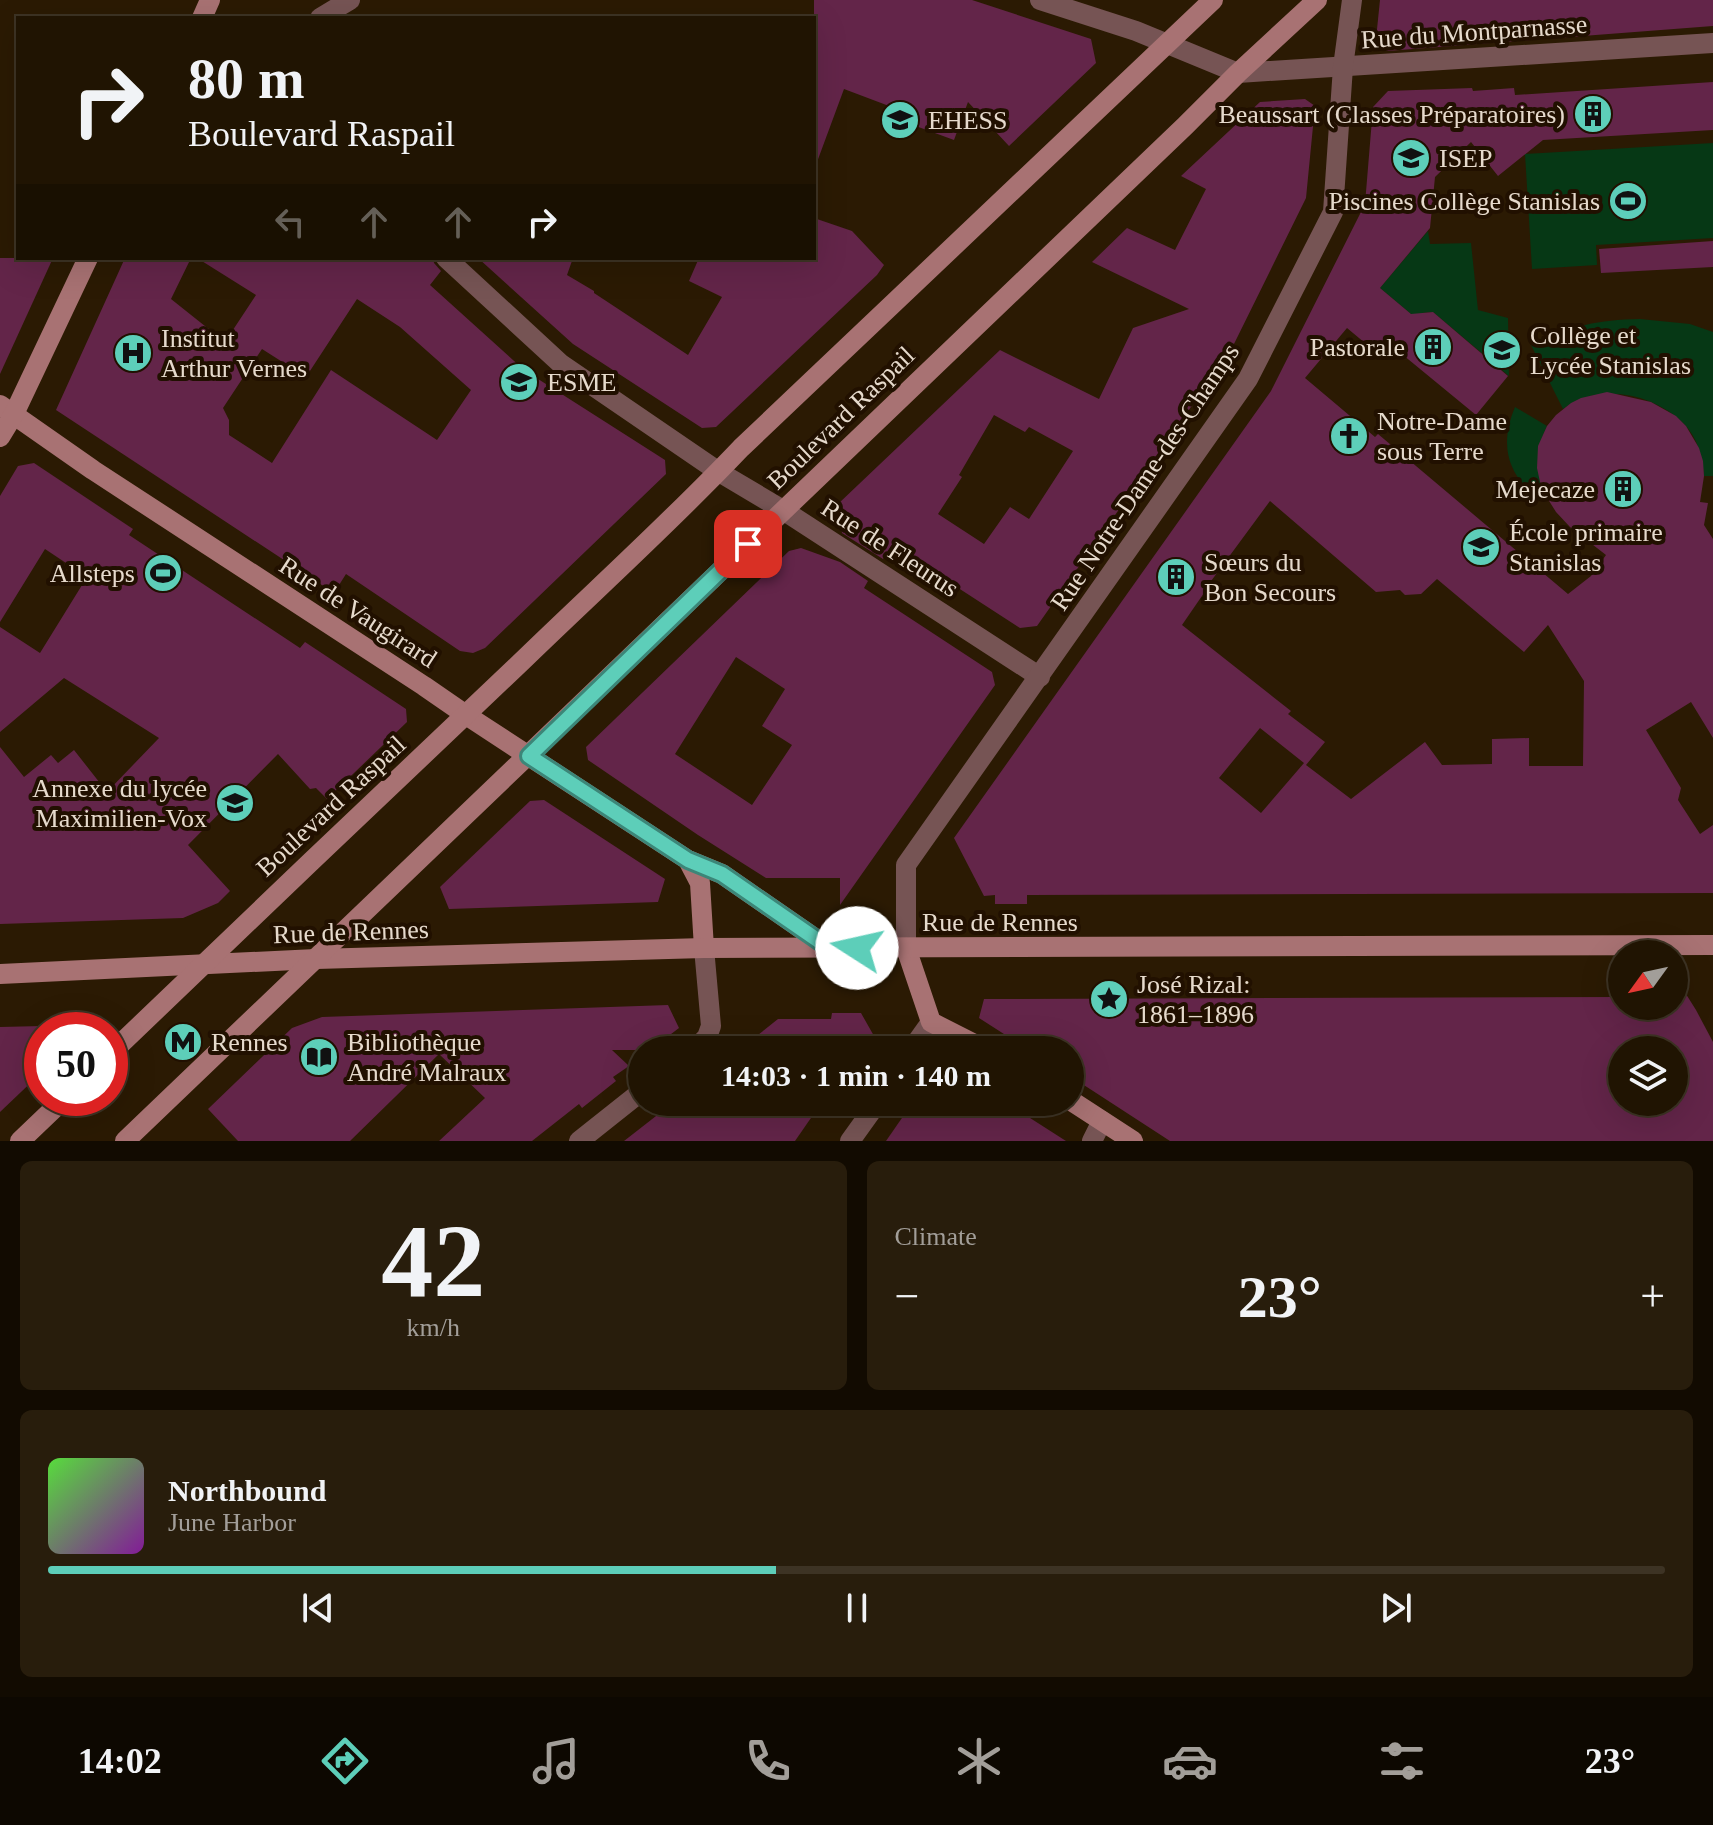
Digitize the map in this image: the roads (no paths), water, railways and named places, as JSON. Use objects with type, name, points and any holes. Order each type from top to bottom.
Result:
[{"type":"main road","name":"Boulevard Raspail","points":[[128,1036],[1213,0]]},
{"type":"main road","name":"Boulevard Raspail","points":[[125,1141],[1317,0]]},
{"type":"main road","points":[[0,437],[7,410],[87,260]]},
{"type":"main road","name":"Rue de Vaugirard","points":[[7,410],[466,715],[688,860],[722,874],[829,948]]},
{"type":"main road","points":[[688,860],[700,883],[704,948]]},
{"type":"main road","name":"Rue de Rennes","points":[[0,974],[316,959],[704,948],[1713,945]]},
{"type":"main road","points":[[906,948],[931,1022],[958,1036]]},
{"type":"main road","points":[[1084,1109],[1133,1141]]},
{"type":"main road","points":[[20,1141],[46,1116]]},
{"type":"street","points":[[323,16],[350,0]]},
{"type":"street","points":[[1040,0],[1136,31],[1238,73]]},
{"type":"street","name":"Rue Notre-Dame-des-Champs","points":[[906,948],[906,865],[1248,379],[1333,212],[1343,67],[1352,0]]},
{"type":"street","name":"Rue du Montparnasse","points":[[1238,73],[1713,43]]},
{"type":"street","name":"Rue de Fleurus","points":[[448,260],[554,359],[719,472],[783,510],[1040,677]]},
{"type":"street","points":[[704,948],[711,1026],[707,1036]]},
{"type":"street","points":[[921,1036],[931,1022]]},
{"type":"street","points":[[579,1141],[628,1102]]},
{"type":"street","points":[[850,1141],[868,1116]]},
{"type":"street","points":[[1092,1141],[1102,1121]]},
{"type":"place","name":"Beaussart (Classes Préparatoires)","points":[[1593,114]]},
{"type":"place","name":"EHESS","points":[[900,120]]},
{"type":"place","name":"ISEP","points":[[1411,158]]},
{"type":"place","name":"Piscines Collège Stanislas","points":[[1628,201]]},
{"type":"place","name":"Pastorale","points":[[1433,347]]},
{"type":"place","name":"Collège et Lycée Stanislas","points":[[1502,350]]},
{"type":"place","name":"Institut Arthur Vernes","points":[[133,353]]},
{"type":"place","name":"ESME","points":[[519,382]]},
{"type":"place","name":"Notre-Dame sous Terre","points":[[1349,436]]},
{"type":"place","name":"Mejecaze","points":[[1623,489]]},
{"type":"place","name":"École primaire Stanislas","points":[[1481,547]]},
{"type":"place","name":"Allsteps","points":[[163,573]]},
{"type":"place","name":"Sœurs du Bon Secours","points":[[1176,577]]},
{"type":"place","name":"Annexe du lycée Maximilien-Vox","points":[[235,803]]},
{"type":"place","name":"José Rizal: 1861–1896","points":[[1109,999]]},
{"type":"place","name":"Rennes","points":[[183,1042]]},
{"type":"place","name":"Bibliothèque André Malraux","points":[[319,1057]]}]
